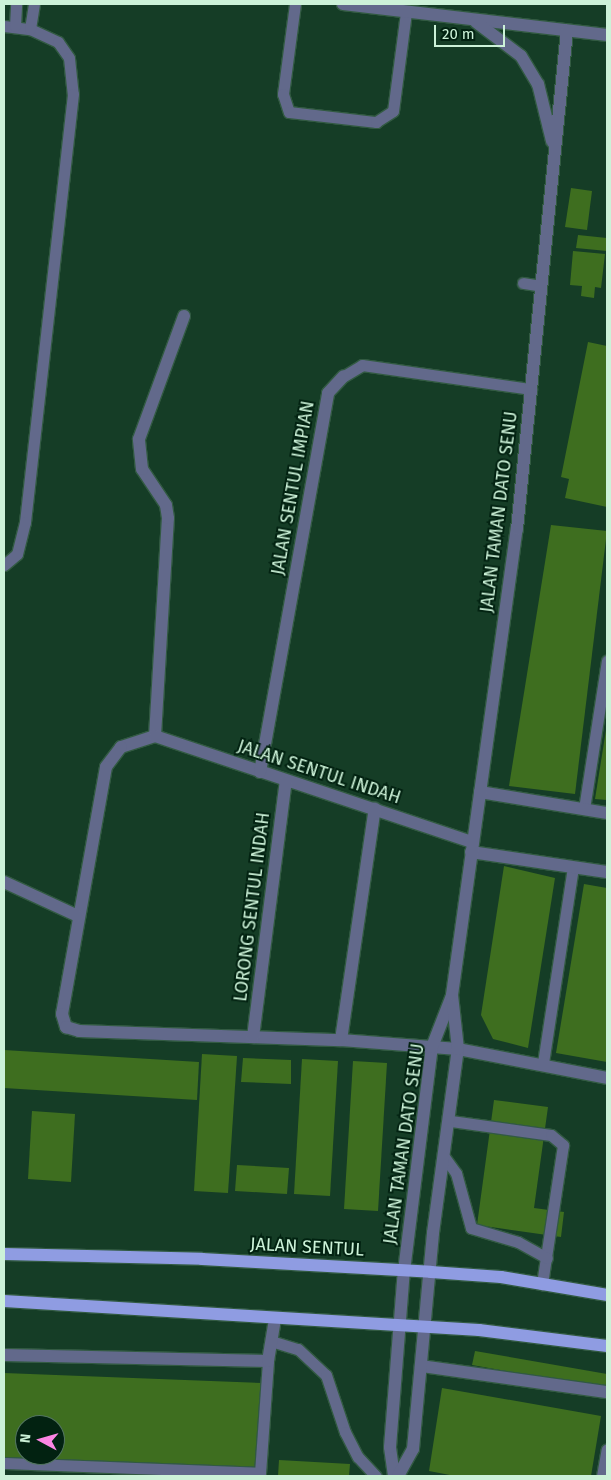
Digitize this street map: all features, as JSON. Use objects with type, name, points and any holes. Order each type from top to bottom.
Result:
[{"type":"main road","name":"JALAN SENTUL","points":[[4,1254],[202,1259],[431,1272],[542,1284],[607,1295]]},
{"type":"main road","points":[[4,1301],[402,1324],[607,1346]]},
{"type":"street","points":[[343,4],[607,35]]},
{"type":"street","points":[[476,21],[521,56],[538,84],[555,153]]},
{"type":"street","name":"JALAN TAMAN DATO SENU","points":[[396,1476],[412,1449],[431,1272],[451,1121],[458,1049],[452,995],[471,847],[517,529],[567,31]]},
{"type":"street","points":[[184,316],[139,439],[142,469],[166,505],[168,518],[155,736],[121,747],[106,767],[62,1014],[66,1027],[79,1031],[341,1040],[458,1049],[543,1063],[607,1078]]},
{"type":"street","name":"JALAN SENTUL IMPIAN","points":[[260,772],[328,393],[344,376]]},
{"type":"street","name":"JALAN SENTUL INDAH","points":[[155,736],[286,781],[375,808],[471,847],[607,872]]},
{"type":"street","name":"LORONG SENTUL INDAH","points":[[253,1037],[286,781]]},
{"type":"street","points":[[480,792],[607,813]]},
{"type":"street","points":[[341,1040],[375,808]]},
{"type":"street","points":[[4,882],[78,916]]},
{"type":"street","name":"JALAN TAMAN DATO SENU","points":[[396,1476],[390,1447],[402,1324],[404,1271],[432,1047],[452,995]]},
{"type":"street","points":[[4,1355],[268,1361],[275,1318]]},
{"type":"street","points":[[421,1366],[607,1392]]},
{"type":"lane","points":[[4,565],[17,554],[25,522],[73,94],[69,58],[58,42],[30,29],[9,26],[16,4]]},
{"type":"lane","points":[[30,29],[34,4]]},
{"type":"lane","points":[[295,4],[283,94],[289,112],[376,122],[393,111],[406,12]]},
{"type":"lane","points":[[523,284],[542,286]]},
{"type":"lane","name":"JALAN SENTUL IMPIAN","points":[[344,376],[362,365],[531,389]]},
{"type":"lane","points":[[584,809],[607,661]]},
{"type":"lane","points":[[543,1063],[572,867]]},
{"type":"lane","points":[[451,1121],[551,1135],[563,1145],[542,1284]]},
{"type":"lane","points":[[445,1158],[456,1173],[471,1228],[518,1242],[547,1258]]},
{"type":"lane","points":[[271,1341],[298,1349],[326,1375],[346,1432],[358,1457],[376,1476]]},
{"type":"lane","points":[[4,1463],[260,1473],[268,1361]]},
{"type":"lane","points":[[602,1476],[607,1449]]},
{"type":"building","points":[[571,188],[592,191],[587,230],[565,227]]},
{"type":"building","points":[[578,235],[607,238],[607,251],[576,248]]},
{"type":"building","points":[[573,251],[605,254],[601,288],[595,287],[594,298],[581,296],[582,286],[570,285]]},
{"type":"building","points":[[588,342],[607,346],[607,507],[565,498],[569,479],[561,477]]},
{"type":"building","points":[[551,525],[607,531],[575,794],[509,786]]},
{"type":"building","points":[[607,730],[607,800],[595,799]]},
{"type":"building","points":[[504,866],[555,878],[528,1048],[493,1039],[481,1015]]},
{"type":"building","points":[[584,884],[607,888],[607,1062],[556,1053]]},
{"type":"building","points":[[4,1050],[199,1062],[197,1100],[4,1088]]},
{"type":"building","points":[[202,1054],[237,1056],[228,1193],[194,1191]]},
{"type":"building","points":[[243,1058],[291,1060],[291,1084],[241,1082]]},
{"type":"building","points":[[302,1059],[338,1061],[330,1196],[294,1194]]},
{"type":"building","points":[[353,1061],[387,1063],[378,1211],[344,1209]]},
{"type":"building","points":[[494,1100],[548,1107],[534,1208],[564,1212],[561,1237],[477,1225]]},
{"type":"building","points":[[32,1111],[75,1114],[71,1182],[28,1179]]},
{"type":"building","points":[[237,1165],[289,1168],[287,1194],[235,1191]]},
{"type":"building","points":[[475,1351],[607,1374],[607,1389],[472,1365]]},
{"type":"building","points":[[4,1373],[262,1383],[258,1469],[65,1461],[65,1415],[15,1415],[15,1458],[4,1458]]},
{"type":"building","points":[[442,1388],[601,1416],[591,1476],[455,1476],[429,1471]]},
{"type":"building","points":[[279,1460],[350,1464],[349,1476],[278,1476]]}]
